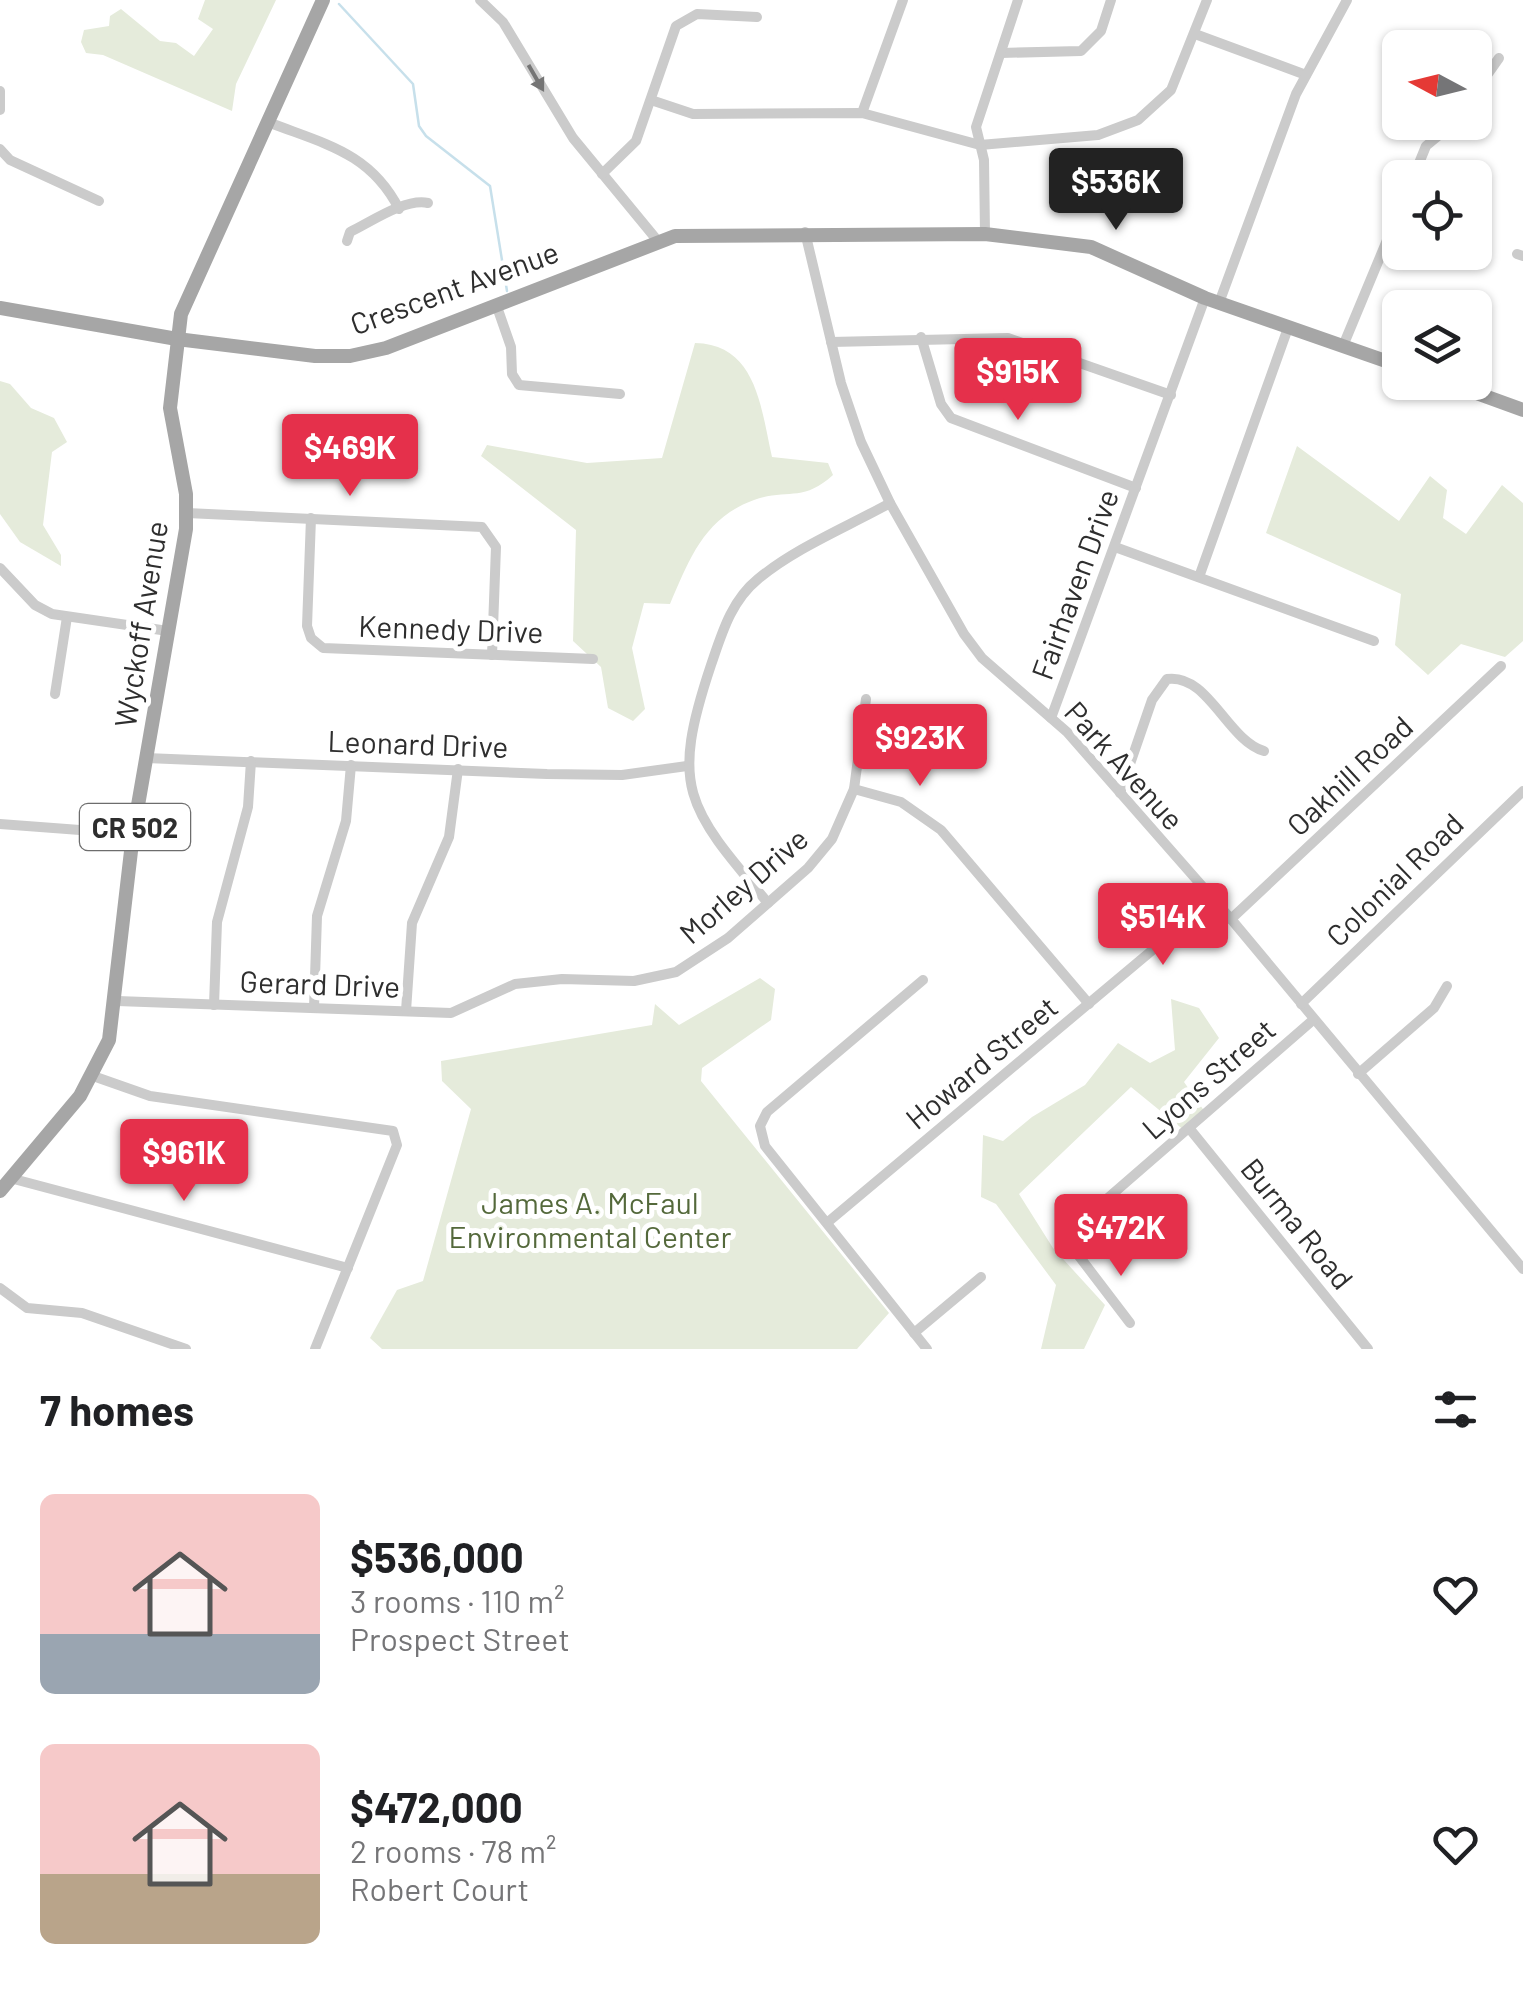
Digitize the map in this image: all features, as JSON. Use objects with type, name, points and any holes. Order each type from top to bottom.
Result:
[{"type":"main road","name":"Wyckoff Avenue","points":[[0,1191],[93,1076],[109,1040],[117,1001],[134,834],[187,513],[171,425],[177,340],[185,302],[323,0]]},
{"type":"main road","name":"Crescent Avenue","points":[[0,308],[177,340],[350,356],[386,348],[657,240],[693,233],[985,234],[1036,236],[1092,247],[1212,301],[1382,360]]},
{"type":"main road","points":[[1492,399],[1523,410]]},
{"type":"street","points":[[480,0],[502,22],[564,126],[657,240]]},
{"type":"street","points":[[862,113],[902,0]]},
{"type":"street","points":[[985,234],[986,178],[978,111],[1018,0]]},
{"type":"street","points":[[1000,53],[1080,51],[1101,31],[1112,0]]},
{"type":"street","points":[[650,100],[693,114],[862,113],[980,145],[1098,136],[1125,127],[1150,112],[1171,90],[1206,0]]},
{"type":"street","name":"Fairhaven Drive","points":[[1052,718],[1171,395],[1306,75],[1347,0]]},
{"type":"street","points":[[602,174],[636,141],[672,34],[681,21],[696,14],[757,17]]},
{"type":"street","points":[[1195,34],[1306,75]]},
{"type":"street","points":[[1492,68],[1499,58]]},
{"type":"street","points":[[0,91],[0,110]]},
{"type":"street","points":[[268,122],[366,164],[386,184],[399,209]]},
{"type":"street","points":[[0,149],[10,160],[100,201]]},
{"type":"street","points":[[348,241],[350,232],[420,201],[428,203]]},
{"type":"street","name":"Park Avenue","points":[[805,232],[856,428],[890,503],[972,646],[1052,718],[1120,793],[1523,1269]]},
{"type":"street","points":[[1344,346],[1382,253]]},
{"type":"street","points":[[496,304],[511,347],[512,374],[519,385],[620,394]]},
{"type":"street","points":[[1198,577],[1288,328]]},
{"type":"street","points":[[921,338],[941,404],[951,418],[1136,488]]},
{"type":"street","points":[[831,342],[1008,338],[1171,395]]},
{"type":"street","points":[[768,902],[706,823],[687,766],[690,727],[738,599],[770,570],[890,503]]},
{"type":"street","points":[[187,513],[475,524],[491,535],[496,548],[492,655]]},
{"type":"street","name":"Kennedy Drive","points":[[310,518],[307,626],[311,638],[323,648],[594,659]]},
{"type":"street","points":[[1115,547],[1374,641]]},
{"type":"street","points":[[0,568],[34,604],[67,617],[168,631]]},
{"type":"street","points":[[55,694],[67,617]]},
{"type":"street","name":"Oakhill Road","points":[[1231,920],[1501,666]]},
{"type":"street","points":[[1120,793],[1152,700],[1167,679],[1192,684],[1243,740],[1264,751]]},
{"type":"street","name":"Morley Drive","points":[[515,984],[663,976],[701,958],[821,854],[841,823],[854,789],[860,721],[866,699]]},
{"type":"street","name":"Leonard Drive","points":[[146,758],[622,775],[687,766]]},
{"type":"street","points":[[214,1005],[216,922],[248,808],[252,762]]},
{"type":"street","points":[[314,1008],[317,916],[346,821],[351,765]]},
{"type":"street","points":[[406,1011],[412,924],[449,837],[458,769]]},
{"type":"street","points":[[854,789],[914,808],[952,845],[1089,1004]]},
{"type":"street","name":"Colonial Road","points":[[1300,1004],[1523,790]]},
{"type":"street","points":[[0,824],[134,834]]},
{"type":"street","name":"Howard Street","points":[[828,1222],[1212,901]]},
{"type":"street","points":[[923,980],[767,1112],[760,1129],[765,1146],[927,1349]]},
{"type":"street","name":"Gerard Drive","points":[[117,1001],[450,1013],[515,984]]},
{"type":"street","points":[[1358,1074],[1434,1008],[1447,986]]},
{"type":"street","name":"Lyons Street","points":[[1130,1322],[1070,1243],[1071,1230],[1313,1020]]},
{"type":"street","points":[[93,1076],[150,1096],[384,1127],[396,1135],[397,1145],[315,1349]]},
{"type":"street","name":"Burma Road","points":[[1189,1128],[1368,1349]]},
{"type":"street","points":[[10,1178],[348,1268]]},
{"type":"street","points":[[914,1332],[981,1278]]},
{"type":"street","points":[[0,1288],[27,1308],[82,1313],[186,1349]]},
{"type":"green space","points":[[205,0],[276,0],[236,84],[232,111],[103,55],[86,53],[81,42],[84,30],[109,26],[110,16],[121,9],[160,41],[176,43],[194,56],[213,29],[198,19]]},
{"type":"green space","points":[[695,343],[716,346],[732,354],[744,367],[759,400],[772,457],[828,463],[833,475],[812,489],[754,500],[722,518],[700,542],[670,604],[644,603],[632,648],[645,709],[633,721],[608,708],[601,667],[573,641],[576,530],[481,456],[487,445],[587,463],[662,458]]},
{"type":"green space","points":[[0,381],[10,384],[31,408],[54,418],[67,442],[52,452],[43,525],[61,555],[61,566],[20,542],[0,514]]},
{"type":"green space","points":[[1297,446],[1399,521],[1430,476],[1447,490],[1443,518],[1466,534],[1502,485],[1523,503],[1523,641],[1505,657],[1461,644],[1428,675],[1395,645],[1401,594],[1266,533]]},
{"type":"green space","name":"James A. McFaul Environmental Center","points":[[760,978],[775,989],[771,1020],[702,1068],[701,1081],[889,1313],[857,1349],[382,1349],[370,1338],[397,1290],[423,1281],[471,1109],[442,1081],[441,1061],[652,1025],[655,1004],[679,1025]]},
{"type":"green space","points":[[1171,999],[1199,1008],[1219,1038],[1184,1082],[1205,1112],[1185,1131],[1131,1087],[1019,1194],[1053,1248],[1105,1305],[1084,1349],[1041,1349],[1056,1285],[996,1204],[981,1197],[983,1135],[1003,1141],[1032,1117],[1085,1085],[1118,1043],[1150,1063],[1175,1050]]},
{"type":"waterway","points":[[339,4],[413,84],[419,126],[426,136],[490,186],[507,291]]}]
